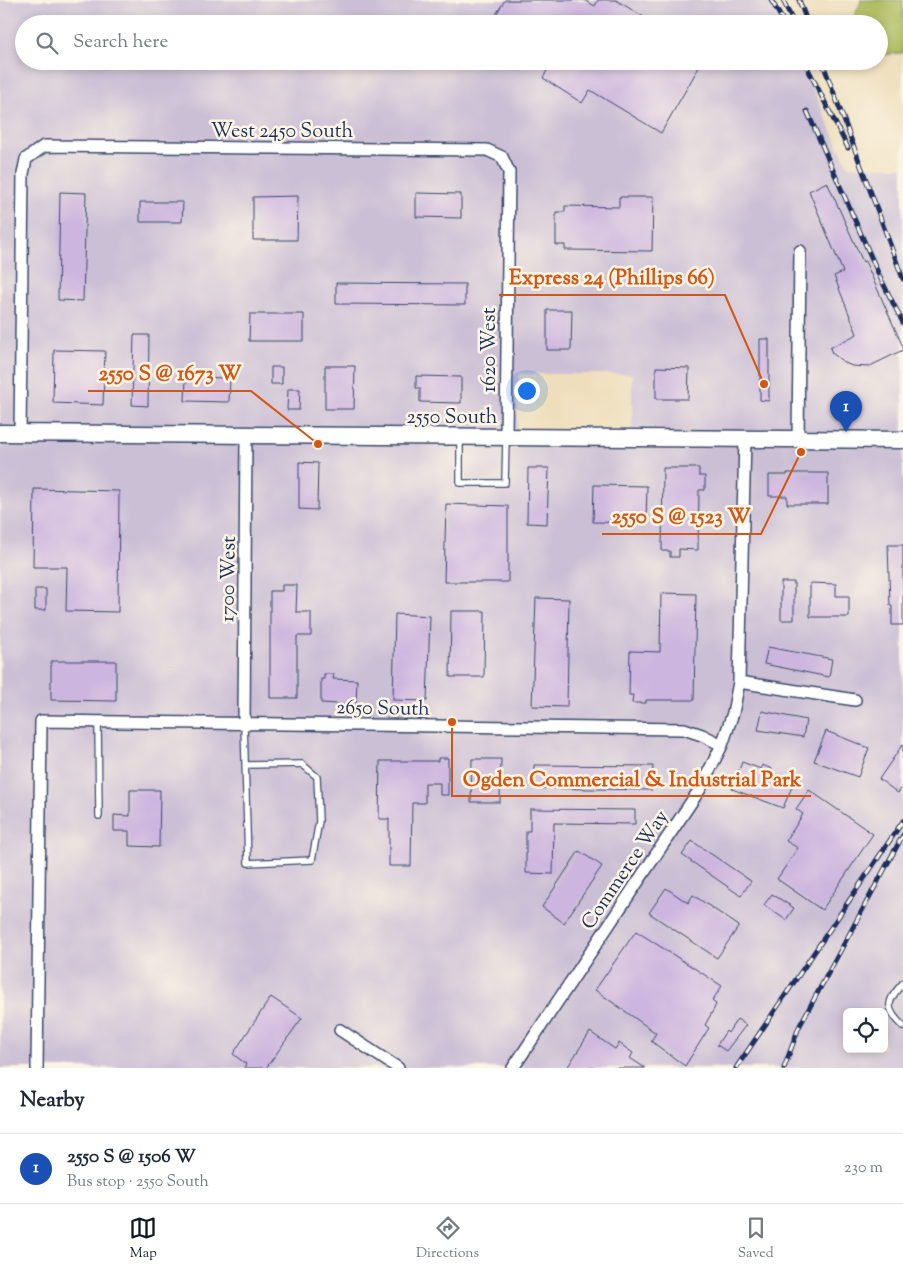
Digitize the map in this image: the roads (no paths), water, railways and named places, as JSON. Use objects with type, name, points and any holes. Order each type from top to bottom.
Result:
[{"type":"main road","name":"2550 South","points":[[0,434],[903,440]]},
{"type":"street","name":"West 2450 South","points":[[20,434],[23,174],[26,159],[44,146],[487,150],[502,157],[509,172]]},
{"type":"street","name":"1620 West","points":[[506,437],[509,172]]},
{"type":"street","points":[[798,440],[800,251]]},
{"type":"street","name":"1700 West","points":[[244,724],[246,436]]},
{"type":"street","name":"Commerce Way","points":[[512,1068],[700,789],[722,745],[733,713],[739,682],[745,439]]},
{"type":"street","points":[[739,682],[855,700]]},
{"type":"street","name":"2650 South","points":[[37,1068],[41,721],[684,729],[722,745]]},
{"type":"street","points":[[340,1030],[398,1068]]},
{"type":"lane","points":[[460,437],[460,483],[505,483],[506,437]]},
{"type":"lane","points":[[98,722],[99,816]]},
{"type":"lane","points":[[244,724],[248,863],[312,860],[319,821],[317,777],[302,764],[246,765]]},
{"type":"lane","points":[[903,983],[890,997],[889,1009],[903,1026]]},
{"type":"railway","points":[[771,0],[780,15]]},
{"type":"railway","points":[[783,0],[790,15]]},
{"type":"railway","points":[[799,0],[805,15]]},
{"type":"railway","points":[[809,70],[848,148]]},
{"type":"railway","points":[[825,70],[903,279]]},
{"type":"railway","points":[[807,111],[879,275],[903,323]]},
{"type":"railway","points":[[736,1068],[903,821]]},
{"type":"railway","points":[[784,1068],[799,1027],[903,835]]},
{"type":"place","name":"Express 24 (Phillips 66)","points":[[764,384]]},
{"type":"place","name":"2550 S @ 1506 W","points":[[846,432]]},
{"type":"place","name":"2550 S @ 1673 W","points":[[318,444]]},
{"type":"place","name":"2550 S @ 1523 W","points":[[801,452]]},
{"type":"place","name":"Ogden Commercial & Industrial Park","points":[[452,722]]}]
